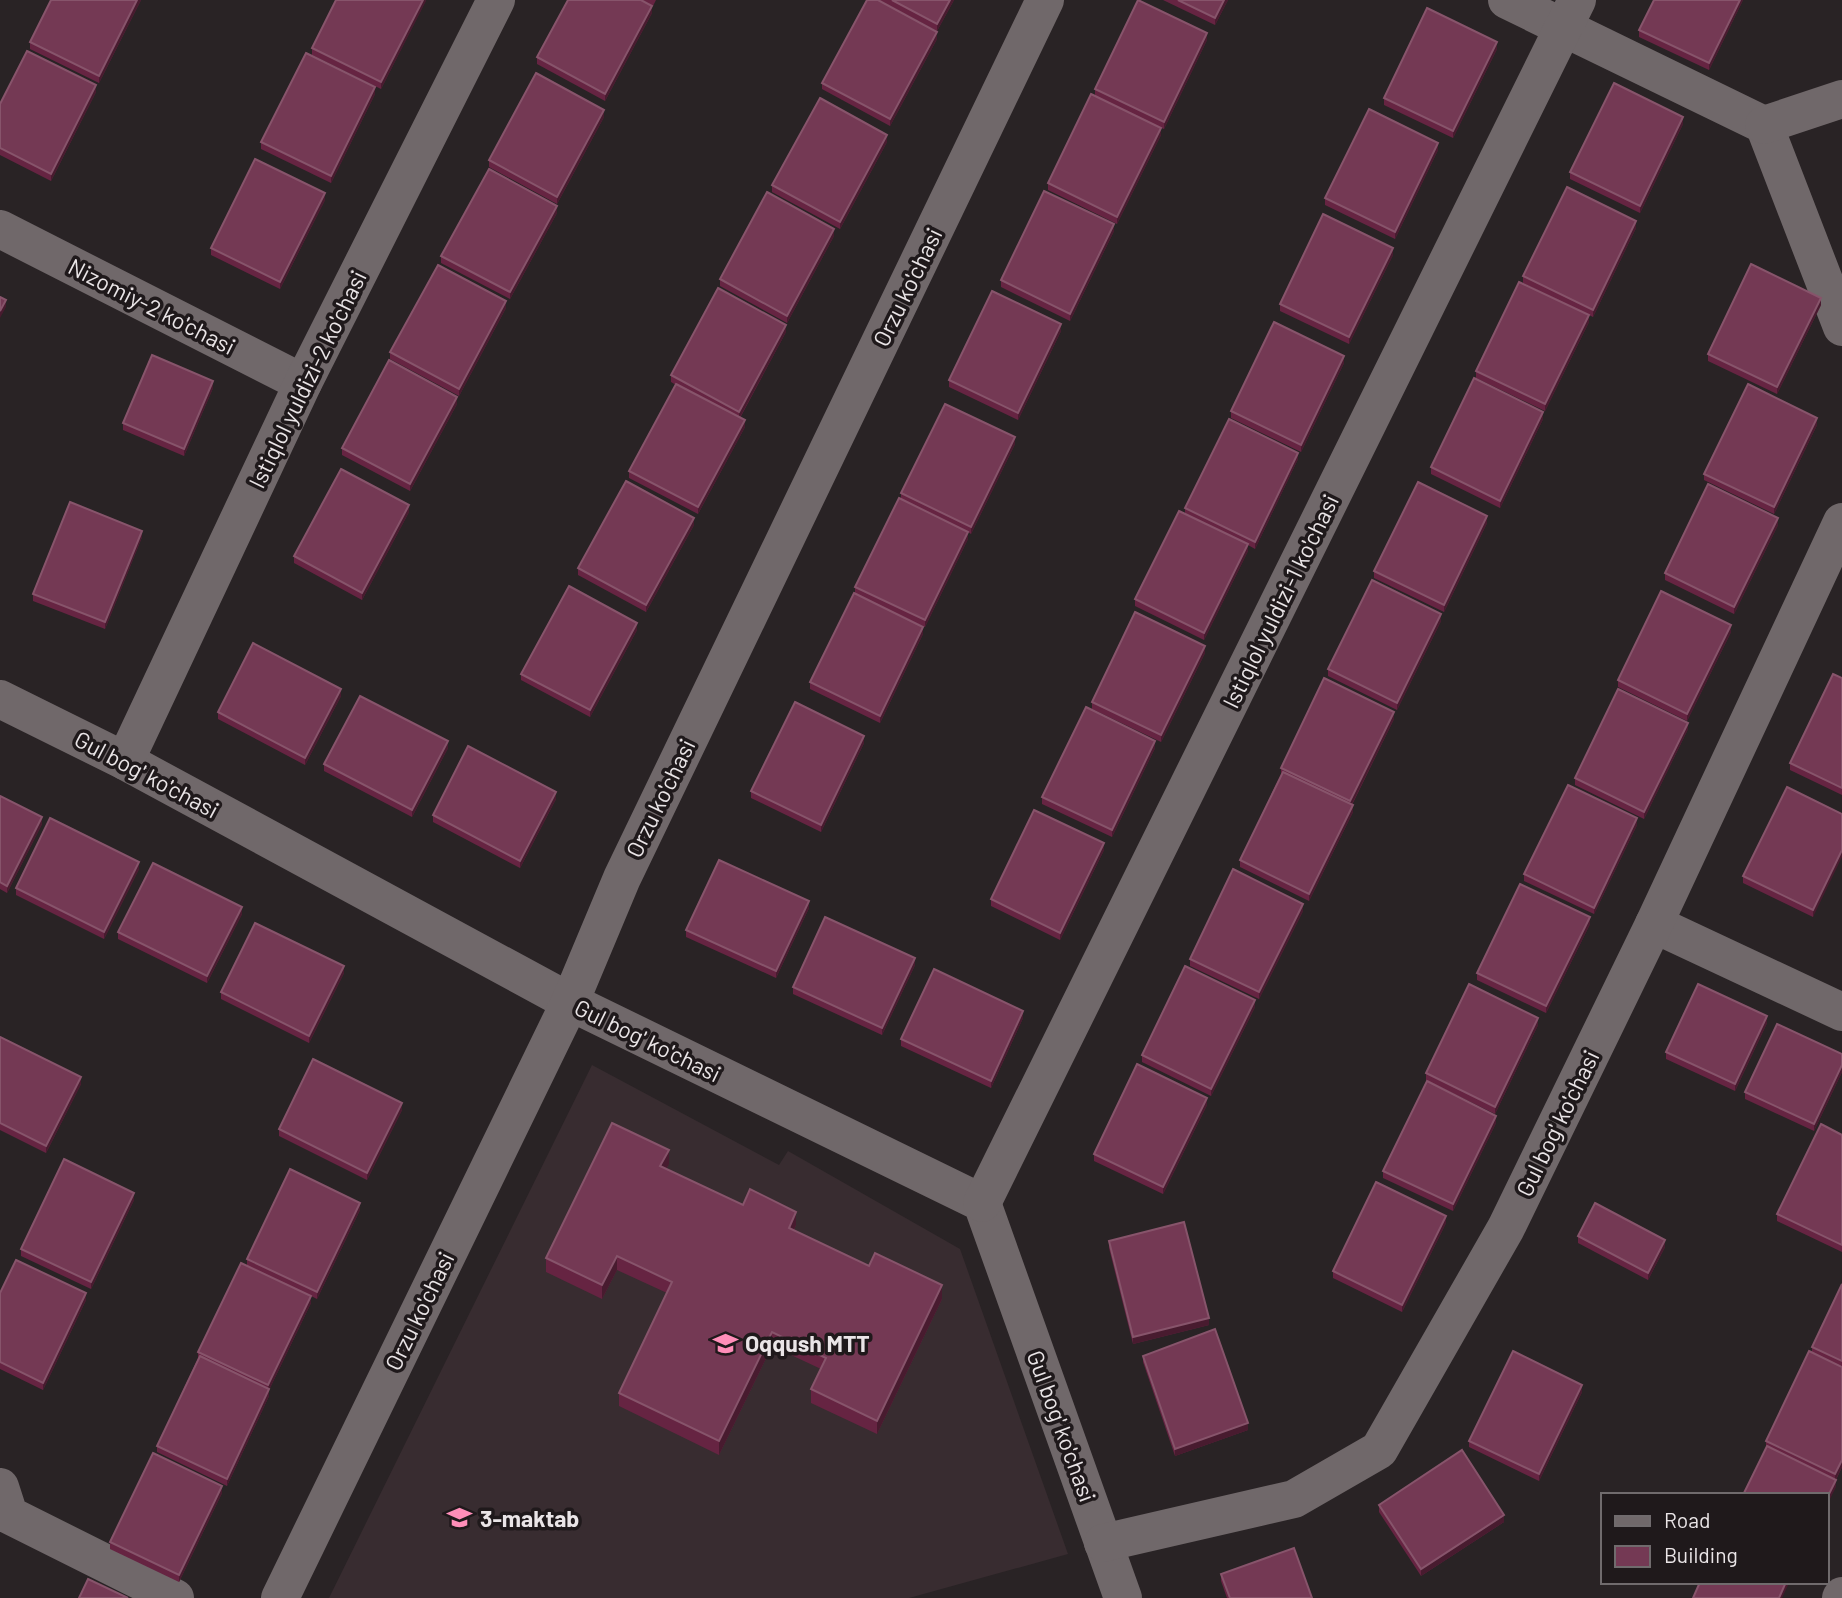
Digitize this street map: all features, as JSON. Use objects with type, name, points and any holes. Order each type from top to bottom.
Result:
[{"type":"street","name":"Istiqlol yuldizi-2 ko'chasi","points":[[125,761],[303,383],[496,0]]},
{"type":"street","name":"Orzu ko'chasi","points":[[280,1598],[570,1002],[622,878],[1045,0]]},
{"type":"street","points":[[1507,0],[1570,14],[1764,125],[1842,327]]},
{"type":"street","name":"Istiqlol yuldizi-1 ko'chasi","points":[[982,1203],[1570,14]]},
{"type":"street","points":[[1764,125],[1842,99]]},
{"type":"street","name":"Nizomiy-2 ko'chasi","points":[[0,229],[303,383]]},
{"type":"street","name":"Gul bog' ko'chasi","points":[[1103,1543],[1294,1499],[1379,1450],[1506,1228],[1654,924],[1842,522]]},
{"type":"street","name":"Gul bog' ko'chasi","points":[[0,699],[125,761],[570,1002],[982,1203],[1123,1598]]},
{"type":"street","points":[[1654,924],[1842,1012]]},
{"type":"street","points":[[3,1507],[175,1598]]},
{"type":"shaded area","name":"Oqqush MTT","points":[[592,1065],[779,1165],[788,1151],[960,1249],[1068,1554],[909,1598],[329,1598]]},
{"type":"building","points":[[51,0],[137,0],[99,76],[30,42]]},
{"type":"building","points":[[336,0],[423,0],[381,82],[312,48]]},
{"type":"building","points":[[568,0],[641,0],[652,6],[605,94],[537,57]]},
{"type":"building","points":[[867,0],[878,0],[937,32],[890,119],[822,83]]},
{"type":"building","points":[[892,0],[950,0],[937,24]]},
{"type":"building","points":[[1138,0],[1207,33],[1164,122],[1095,89]]},
{"type":"building","points":[[1178,0],[1224,0],[1215,18]]},
{"type":"building","points":[[1654,0],[1740,0],[1709,63],[1639,30]]},
{"type":"building","points":[[1427,8],[1497,42],[1453,131],[1384,98]]},
{"type":"building","points":[[27,51],[96,85],[51,174],[0,148],[0,104]]},
{"type":"building","points":[[306,53],[375,87],[331,176],[261,142]]},
{"type":"building","points":[[536,73],[604,110],[557,197],[489,160]]},
{"type":"building","points":[[1614,83],[1683,117],[1640,206],[1570,172]]},
{"type":"building","points":[[1091,94],[1161,128],[1117,217],[1048,183]]},
{"type":"building","points":[[820,98],[887,135],[840,222],[772,185]]},
{"type":"building","points":[[1369,109],[1438,143],[1395,232],[1325,198]]},
{"type":"building","points":[[255,159],[325,193],[280,282],[211,248]]},
{"type":"building","points":[[489,169],[557,206],[510,292],[441,256]]},
{"type":"building","points":[[1567,187],[1636,221],[1593,310],[1523,276]]},
{"type":"building","points":[[1044,191],[1114,224],[1070,314],[1001,280]]},
{"type":"building","points":[[767,192],[834,229],[787,316],[720,279]]},
{"type":"building","points":[[1323,214],[1393,248],[1349,337],[1280,304]]},
{"type":"building","points":[[1751,264],[1821,298],[1777,387],[1708,354]]},
{"type":"building","points":[[438,265],[506,301],[459,389],[390,352]]},
{"type":"building","points":[[1519,282],[1589,315],[1545,404],[1476,371]]},
{"type":"building","points":[[718,288],[786,325],[739,412],[671,375]]},
{"type":"building","points":[[992,291],[1061,324],[1018,413],[949,380]]},
{"type":"building","points":[[0,297],[6,300],[0,311]]},
{"type":"building","points":[[1274,322],[1344,356],[1301,445],[1231,411]]},
{"type":"building","points":[[152,355],[213,381],[184,449],[123,423]]},
{"type":"building","points":[[389,360],[457,397],[410,484],[342,448]]},
{"type":"building","points":[[1474,378],[1543,412],[1500,501],[1431,467]]},
{"type":"building","points":[[676,384],[745,420],[698,507],[629,471]]},
{"type":"building","points":[[1748,384],[1817,418],[1774,507],[1704,474]]},
{"type":"building","points":[[945,404],[1015,437],[971,527],[901,493]]},
{"type":"building","points":[[1229,419],[1298,453],[1255,542],[1185,508]]},
{"type":"building","points":[[341,469],[409,505],[362,593],[294,556]]},
{"type":"building","points":[[626,481],[694,518],[646,605],[578,568]]},
{"type":"building","points":[[1418,482],[1487,516],[1444,605],[1374,571]]},
{"type":"building","points":[[1708,484],[1778,518],[1734,607],[1665,573]]},
{"type":"building","points":[[899,498],[968,532],[925,620],[855,587]]},
{"type":"building","points":[[70,502],[142,531],[105,622],[33,594]]},
{"type":"building","points":[[1179,511],[1248,544],[1204,633],[1135,599]]},
{"type":"building","points":[[1372,580],[1441,614],[1397,703],[1328,669]]},
{"type":"building","points":[[569,586],[637,623],[590,710],[521,674]]},
{"type":"building","points":[[1661,591],[1731,625],[1687,714],[1618,680]]},
{"type":"building","points":[[854,593],[923,627],[880,716],[810,682]]},
{"type":"building","points":[[1135,612],[1205,646],[1161,735],[1092,702]]},
{"type":"building","points":[[253,643],[341,689],[305,758],[218,712]]},
{"type":"building","points":[[1833,674],[1842,678],[1842,788],[1790,763]]},
{"type":"building","points":[[1324,678],[1394,712],[1350,801],[1281,768]]},
{"type":"building","points":[[1618,689],[1688,723],[1644,812],[1575,778]]},
{"type":"building","points":[[360,696],[448,741],[412,810],[324,764]]},
{"type":"building","points":[[795,702],[864,736],[821,825],[751,791]]},
{"type":"building","points":[[1086,707],[1155,741],[1112,830],[1042,797]]},
{"type":"building","points":[[468,746],[556,792],[520,861],[433,815]]},
{"type":"building","points":[[1283,772],[1353,805],[1309,894],[1240,860]]},
{"type":"building","points":[[1568,785],[1637,818],[1594,908],[1524,874]]},
{"type":"building","points":[[1787,787],[1842,814],[1842,850],[1813,910],[1743,876]]},
{"type":"building","points":[[0,796],[42,817],[7,886],[0,882]]},
{"type":"building","points":[[1034,810],[1104,843],[1060,933],[991,899]]},
{"type":"building","points":[[50,818],[139,862],[104,932],[16,888]]},
{"type":"building","points":[[719,860],[809,901],[776,971],[686,930]]},
{"type":"building","points":[[153,863],[242,907],[207,976],[118,932]]},
{"type":"building","points":[[1233,869],[1303,904],[1259,992],[1190,959]]},
{"type":"building","points":[[1520,884],[1590,917],[1546,1006],[1477,973]]},
{"type":"building","points":[[825,917],[915,958],[882,1028],[793,987]]},
{"type":"building","points":[[255,923],[344,966],[309,1036],[221,992]]},
{"type":"building","points":[[1185,966],[1255,1000],[1211,1089],[1142,1055]]},
{"type":"building","points":[[934,969],[1023,1011],[991,1081],[901,1039]]},
{"type":"building","points":[[1469,984],[1538,1018],[1495,1107],[1426,1073]]},
{"type":"building","points":[[1698,984],[1767,1016],[1735,1084],[1666,1052]]},
{"type":"building","points":[[1777,1024],[1842,1054],[1842,1065],[1814,1124],[1745,1092]]},
{"type":"building","points":[[0,1037],[81,1077],[46,1146],[0,1123]]},
{"type":"building","points":[[313,1059],[402,1103],[367,1173],[279,1129]]},
{"type":"building","points":[[1137,1064],[1207,1098],[1163,1187],[1094,1154]]},
{"type":"building","points":[[1427,1081],[1496,1116],[1453,1204],[1383,1171]]},
{"type":"building","points":[[612,1123],[669,1150],[660,1166],[743,1205],[750,1189],[796,1212],[789,1228],[869,1266],[875,1253],[942,1285],[877,1421],[811,1389],[826,1358],[772,1332],[719,1441],[619,1393],[672,1282],[617,1256],[602,1285],[546,1258]]},
{"type":"building","points":[[1821,1124],[1842,1135],[1842,1245],[1777,1214]]},
{"type":"building","points":[[64,1159],[134,1193],[91,1282],[21,1249]]},
{"type":"building","points":[[290,1169],[360,1203],[317,1292],[247,1259]]},
{"type":"building","points":[[1376,1182],[1446,1216],[1402,1305],[1333,1271]]},
{"type":"building","points":[[1595,1203],[1665,1240],[1648,1273],[1578,1236]]},
{"type":"building","points":[[1184,1222],[1209,1318],[1133,1337],[1109,1241]]},
{"type":"building","points":[[16,1260],[86,1293],[43,1383],[0,1362],[0,1293]]},
{"type":"building","points":[[241,1263],[311,1296],[268,1385],[198,1352]]},
{"type":"building","points":[[1842,1284],[1842,1361],[1812,1347]]},
{"type":"building","points":[[1215,1329],[1248,1423],[1175,1449],[1143,1356]]},
{"type":"building","points":[[1513,1351],[1582,1385],[1539,1474],[1469,1441]]},
{"type":"building","points":[[1809,1351],[1842,1367],[1842,1460],[1835,1474],[1766,1441]]},
{"type":"building","points":[[200,1356],[269,1389],[227,1479],[157,1446]]},
{"type":"building","points":[[1767,1446],[1836,1480],[1828,1496],[1828,1493],[1744,1493]]},
{"type":"building","points":[[1462,1450],[1504,1515],[1421,1569],[1379,1505]]},
{"type":"building","points":[[153,1453],[222,1486],[179,1575],[110,1542]]},
{"type":"building","points":[[1294,1548],[1312,1598],[1230,1598],[1221,1574]]},
{"type":"building","points":[[88,1579],[128,1598],[79,1598]]},
{"type":"building","points":[[1699,1584],[1785,1584],[1779,1598],[1693,1598]]},
{"type":"place","name":"Oqqush MTT","points":[[725,1343]]},
{"type":"place","name":"3-maktab","points":[[460,1518]]}]
